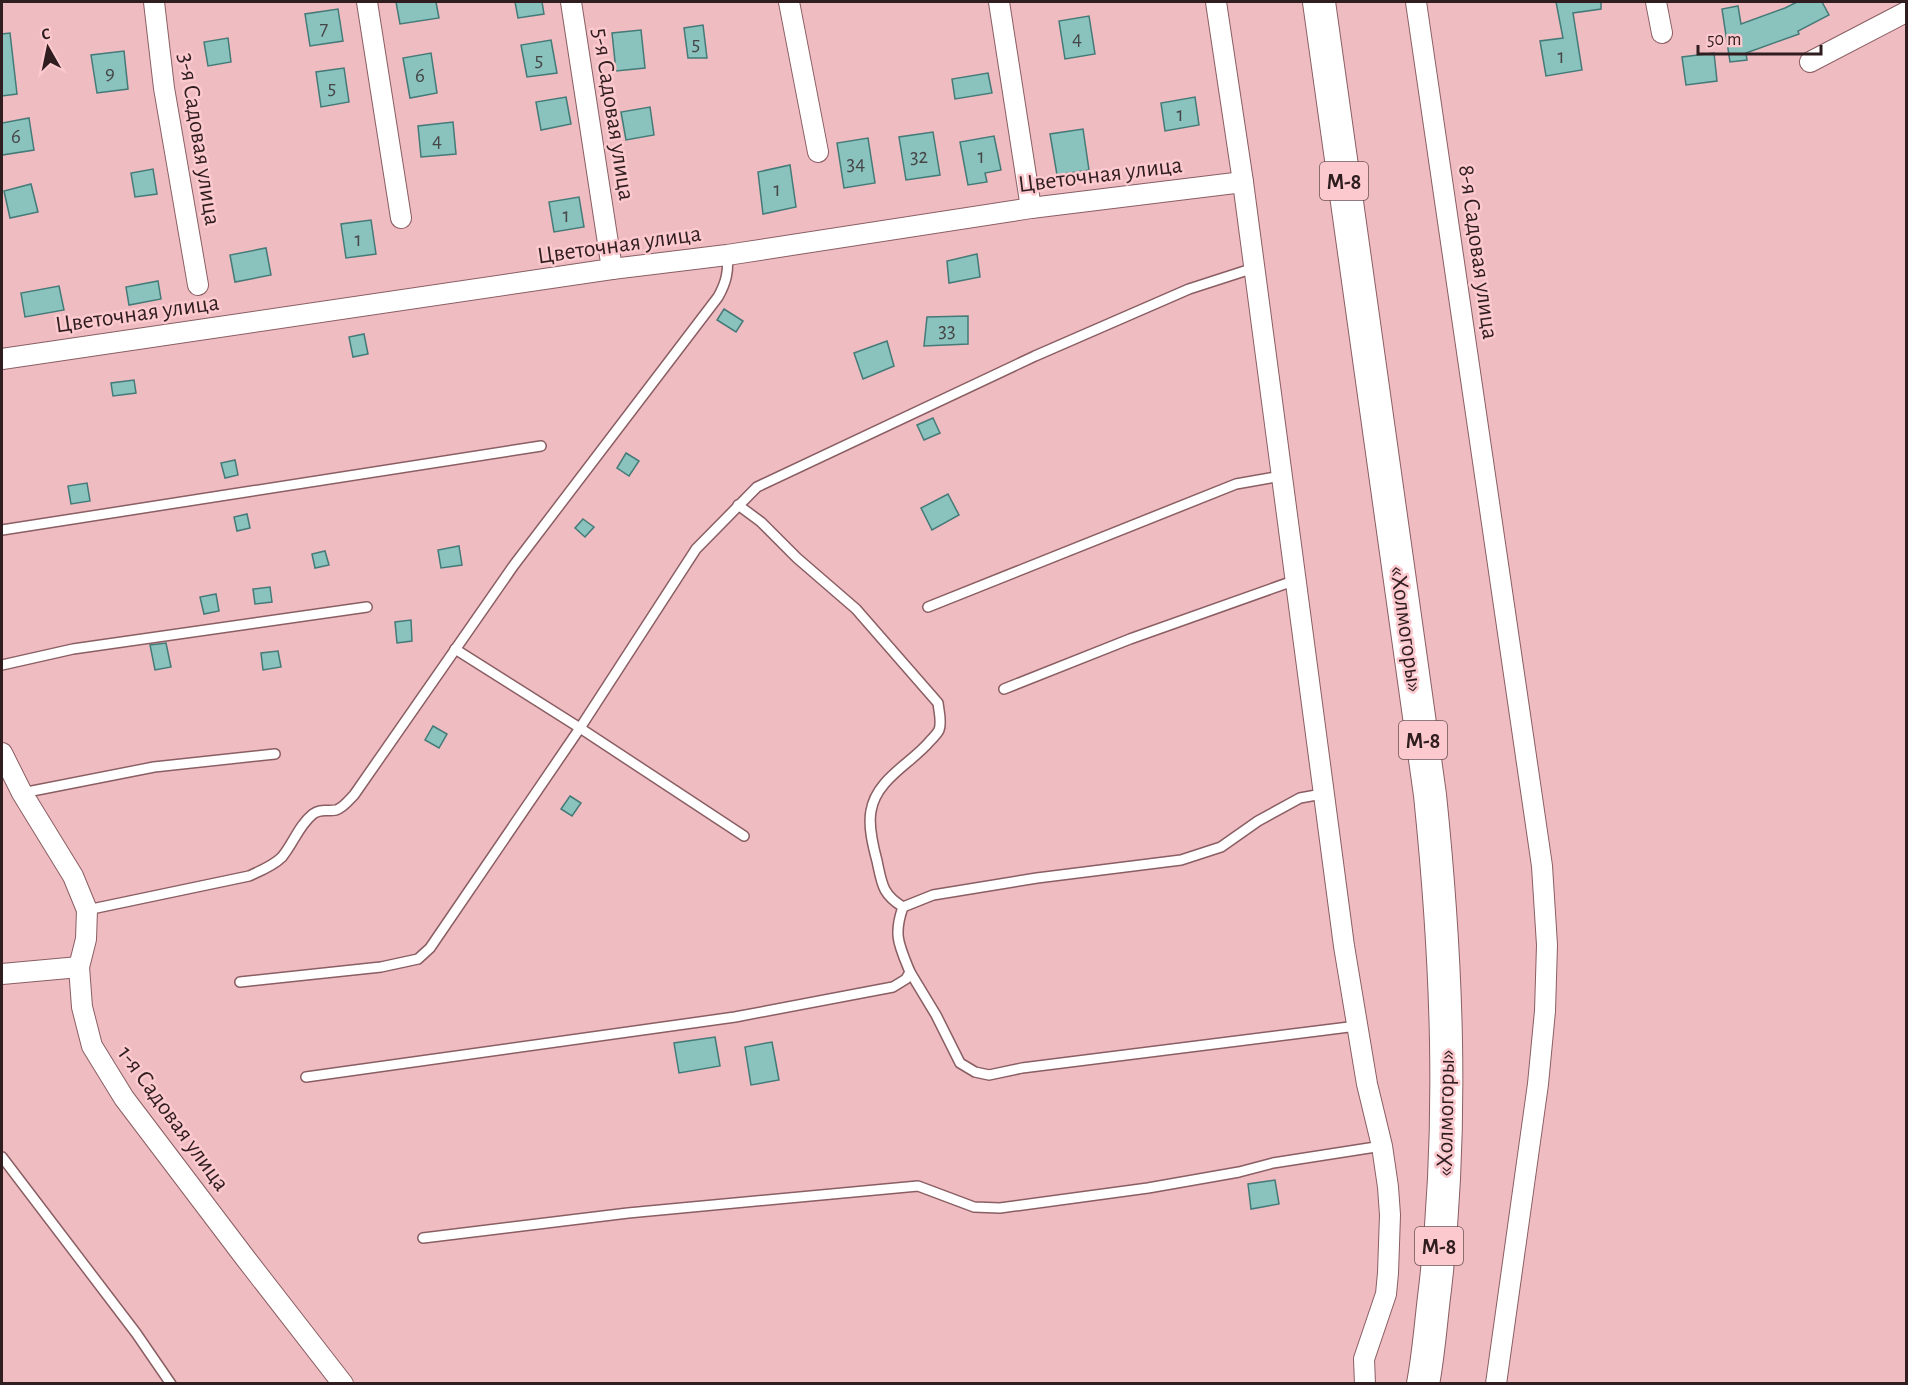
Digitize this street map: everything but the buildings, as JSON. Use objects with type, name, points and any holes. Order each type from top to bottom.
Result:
[{"type":"highway","name":"«Холмогоры»","points":[[1319,2],[1427,773],[1439,883],[1445,966],[1446,1122],[1440,1236],[1424,1376]]},
{"type":"street","name":"3-я Садовая улица","points":[[153,2],[164,88],[198,285]]},
{"type":"street","points":[[367,2],[401,218]]},
{"type":"street","name":"5-я Садовая улица","points":[[571,2],[612,269]]},
{"type":"street","points":[[789,2],[818,152]]},
{"type":"street","points":[[999,2],[1031,208]]},
{"type":"street","points":[[1216,2],[1243,182],[1313,709],[1322,794],[1357,1026],[1367,1084],[1382,1146],[1390,1215],[1389,1273],[1386,1294],[1364,1359],[1365,1383]]},
{"type":"street","name":"8-я Садовая улица","points":[[1416,2],[1542,866],[1547,945],[1545,1011],[1538,1084],[1496,1383]]},
{"type":"street","points":[[1656,2],[1662,33]]},
{"type":"street","points":[[1810,62],[1906,12]]},
{"type":"street","name":"Цветочная улица","points":[[2,359],[612,269],[728,255],[1031,208],[1243,182]]},
{"type":"street","name":"1-я Садовая улица","points":[[2,753],[22,794],[73,876],[87,910],[86,939],[79,967],[82,1007],[92,1046],[124,1098],[343,1383]]},
{"type":"street","points":[[2,974],[79,967]]},
{"type":"lane","points":[[87,910],[249,876],[270,866],[281,857],[314,813],[324,809],[335,811],[344,806],[354,795],[513,565],[718,297],[725,284],[729,267],[728,255]]},
{"type":"lane","points":[[240,982],[381,967],[418,959],[430,948],[580,728],[696,549],[758,487],[1035,356],[1189,289],[1254,268]]},
{"type":"lane","points":[[2,530],[541,446]]},
{"type":"lane","points":[[927,607],[1236,484],[1281,476]]},
{"type":"lane","points":[[738,505],[761,522],[797,558],[856,609],[938,703],[939,732],[925,748],[897,771],[875,797],[870,812],[882,887],[889,898],[903,907]]},
{"type":"lane","points":[[1005,689],[1130,639],[1296,580]]},
{"type":"lane","points":[[2,665],[74,649],[367,607]]},
{"type":"lane","points":[[455,649],[744,836]]},
{"type":"lane","points":[[22,794],[153,767],[275,754]]},
{"type":"lane","points":[[1322,794],[1300,798],[1258,821],[1221,847],[1181,860],[1037,878],[933,895],[903,907],[897,924],[898,944],[910,972],[936,1015],[960,1063],[975,1072],[989,1075],[1022,1068],[1357,1026]]},
{"type":"lane","points":[[306,1077],[735,1017],[894,987],[906,979],[910,972]]},
{"type":"lane","points":[[423,1238],[628,1213],[918,1186],[974,1207],[1000,1208],[1160,1186],[1239,1172],[1273,1163],[1382,1146]]},
{"type":"lane","points":[[2,1157],[136,1333],[171,1383]]}]
